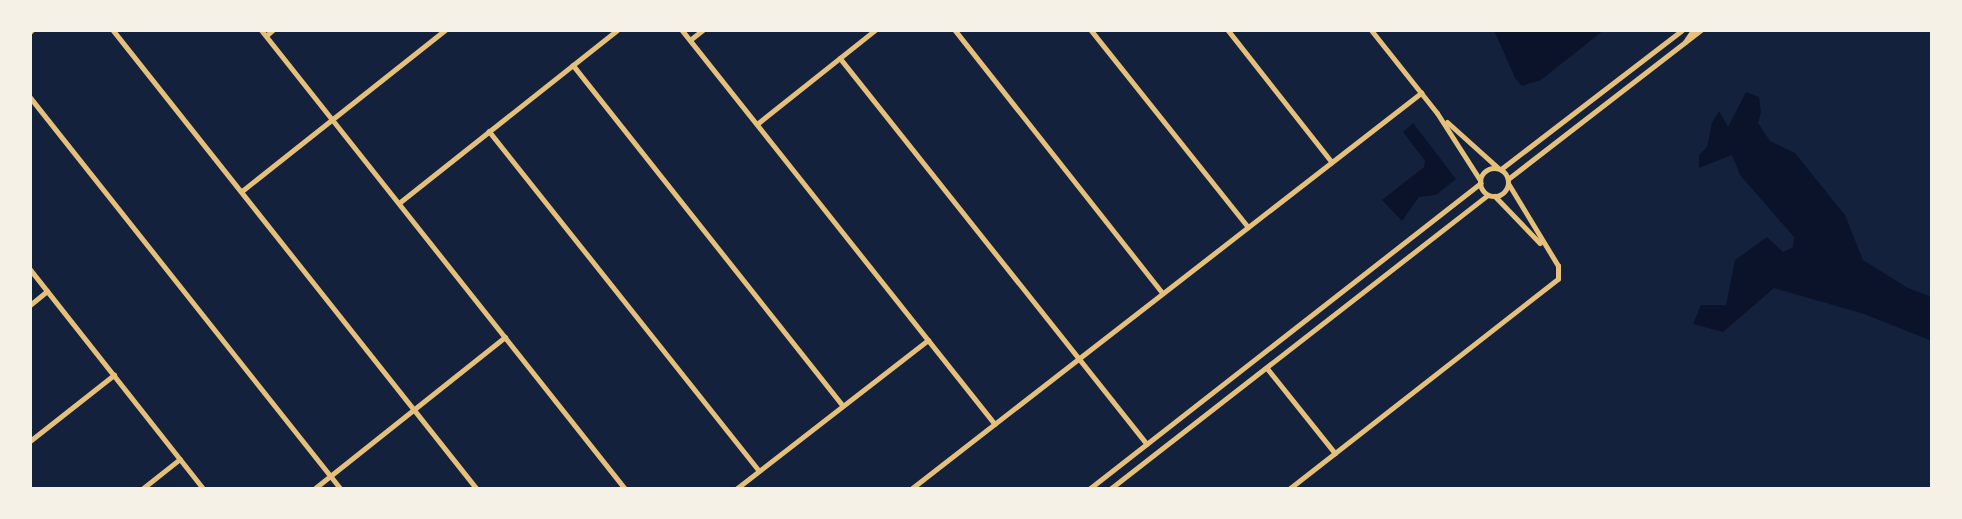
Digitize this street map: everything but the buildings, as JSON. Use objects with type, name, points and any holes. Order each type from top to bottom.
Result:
[{"type":"street","points":[[113,30],[477,489]]},
{"type":"street","points":[[261,30],[625,489]]},
{"type":"street","points":[[266,36],[273,30]]},
{"type":"street","points":[[242,192],[445,30]]},
{"type":"street","points":[[399,203],[617,30]]},
{"type":"street","points":[[682,30],[995,424]]},
{"type":"street","points":[[690,40],[704,30]]},
{"type":"street","points":[[757,124],[876,30]]},
{"type":"street","points":[[955,30],[1164,293]]},
{"type":"street","points":[[1091,30],[1248,227]]},
{"type":"street","points":[[1228,30],[1332,162]]},
{"type":"street","points":[[1371,30],[1437,113],[1487,195]]},
{"type":"street","points":[[1089,489],[1480,182],[1486,170],[1500,169],[1682,30]]},
{"type":"street","points":[[1685,42],[1693,30]]},
{"type":"street","points":[[1495,196],[1509,182],[1701,30]]},
{"type":"street","points":[[840,58],[1147,444]]},
{"type":"street","points":[[573,65],[842,404]]},
{"type":"street","points":[[911,489],[1421,93]]},
{"type":"street","points":[[30,97],[341,489]]},
{"type":"street","points":[[1289,489],[1550,286],[1560,272],[1500,169],[1437,113]]},
{"type":"street","points":[[489,131],[759,471]]},
{"type":"street","points":[[1110,489],[1487,195],[1495,196],[1546,250]]},
{"type":"street","points":[[30,269],[204,489]]},
{"type":"street","points":[[30,305],[47,291]]},
{"type":"street","points":[[314,489],[505,337]]},
{"type":"street","points":[[736,489],[842,404],[928,340]]},
{"type":"street","points":[[1267,368],[1335,453]]},
{"type":"street","points":[[30,441],[114,375]]},
{"type":"street","points":[[142,489],[180,459]]},
{"type":"water","points":[[1494,30],[1604,30],[1541,80],[1522,86],[1515,78]]},
{"type":"water","points":[[1746,92],[1759,97],[1761,112],[1758,123],[1770,141],[1795,153],[1845,215],[1863,260],[1908,288],[1932,297],[1932,341],[1864,314],[1774,288],[1723,332],[1693,324],[1701,305],[1726,305],[1735,260],[1767,237],[1783,252],[1793,247],[1794,237],[1740,175],[1732,155],[1699,168],[1699,155],[1707,147],[1712,123],[1719,111],[1728,127]]},
{"type":"water","points":[[1413,123],[1456,179],[1436,195],[1419,197],[1402,221],[1382,200],[1424,167],[1425,161],[1403,132]]}]
